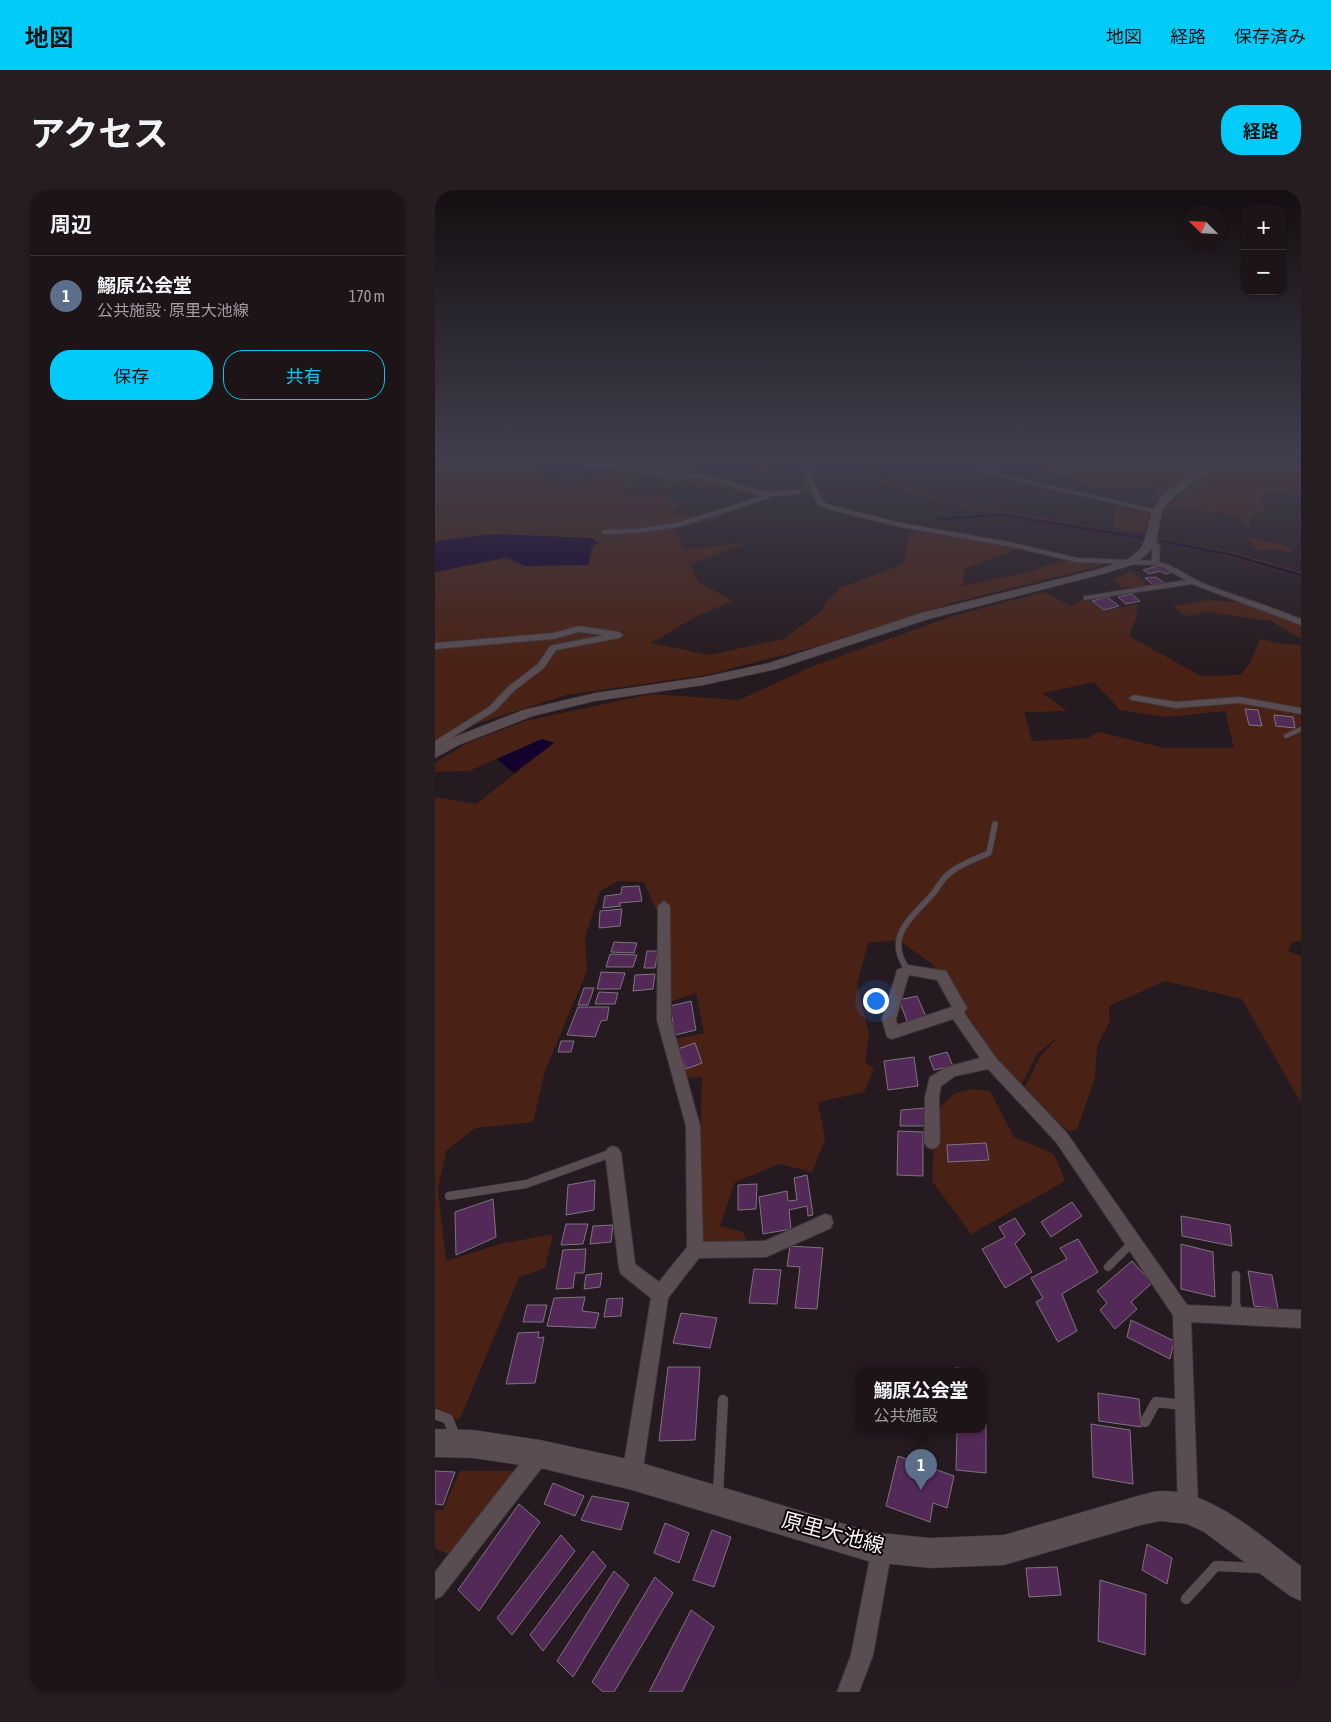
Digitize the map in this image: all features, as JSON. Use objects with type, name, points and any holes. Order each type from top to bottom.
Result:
[{"type":"main road","name":"原里大池線","points":[[447,1443],[540,1454],[632,1475],[871,1547],[930,1553],[1004,1550],[1141,1510],[1160,1506],[1189,1509],[1215,1521],[1290,1577]]},
{"type":"street","points":[[605,532],[635,531],[659,527]]},
{"type":"street","points":[[913,527],[1008,544],[1077,560],[1155,563],[1167,566],[1194,581],[1301,622]]},
{"type":"street","points":[[435,753],[454,742],[528,713],[595,697],[704,681],[772,666],[925,616],[1131,562],[1151,542],[1154,527]]},
{"type":"street","points":[[1151,542],[1156,546],[1155,563]]},
{"type":"street","points":[[1087,598],[1194,581]]},
{"type":"street","points":[[435,646],[554,636],[579,629],[619,636],[553,648],[541,666],[512,688],[492,709],[435,745]]},
{"type":"street","points":[[1134,698],[1176,705],[1239,700],[1301,711]]},
{"type":"street","points":[[632,1475],[660,1294],[695,1250],[693,1126],[664,1020],[664,906]]},
{"type":"street","points":[[908,970],[941,975],[960,1008],[956,1012],[891,1033],[889,1019],[902,974],[908,970]]},
{"type":"street","points":[[956,1012],[991,1062],[1061,1137],[1182,1313],[1189,1509]]},
{"type":"street","points":[[933,1142],[932,1097],[935,1082],[952,1072],[991,1062]]},
{"type":"street","points":[[613,1153],[627,1268],[660,1294]]},
{"type":"street","points":[[695,1250],[766,1249],[825,1222]]},
{"type":"street","points":[[1182,1313],[1301,1319]]},
{"type":"street","points":[[435,1589],[540,1454]]},
{"type":"street","points":[[848,1692],[861,1655],[882,1548]]},
{"type":"lane","points":[[1285,736],[1301,729]]},
{"type":"lane","points":[[908,970],[899,961],[898,951],[898,940],[906,923],[933,894],[947,875],[989,853],[995,824]]},
{"type":"lane","points":[[449,1196],[526,1184],[613,1153]]},
{"type":"lane","points":[[1107,1266],[1133,1242]]},
{"type":"lane","points":[[1236,1275],[1236,1317]]},
{"type":"lane","points":[[717,1501],[723,1400]]},
{"type":"lane","points":[[1145,1422],[1156,1402],[1185,1405]]},
{"type":"lane","points":[[435,1414],[448,1419],[447,1443]]},
{"type":"lane","points":[[1186,1599],[1216,1566],[1290,1577]]},
{"type":"shaded area","points":[[435,527],[678,527],[674,528],[685,550],[754,541],[690,564],[698,582],[733,601],[695,617],[651,643],[709,655],[783,639],[822,611],[826,602],[840,588],[903,564],[910,531],[986,540],[1019,548],[964,569],[963,586],[1030,571],[1064,560],[1104,565],[952,603],[822,645],[706,675],[566,695],[476,724],[435,748],[435,572],[502,559],[529,566],[589,563],[594,545],[593,539],[489,534],[435,541]]},
{"type":"shaded area","points":[[1072,527],[1093,527],[1232,552],[1301,572],[1301,577],[1211,552]]},
{"type":"shaded area","points":[[1113,527],[1146,527],[1144,534]]},
{"type":"shaded area","points":[[493,534],[591,538],[599,543],[591,547],[588,565],[524,566],[507,557],[435,572],[435,542]]},
{"type":"shaded area","points":[[1246,537],[1292,547],[1292,553],[1273,549],[1259,551]]},
{"type":"shaded area","points":[[1131,571],[1150,587],[1121,587],[1113,580]]},
{"type":"shaded area","points":[[1044,592],[1070,606],[1087,598],[1104,611],[1138,604],[1136,618],[1129,636],[1201,676],[1241,675],[1250,663],[1260,639],[1283,644],[1301,645],[1301,941],[1292,942],[1288,951],[1301,956],[1301,1103],[1242,999],[1165,981],[1109,1006],[1110,1021],[1097,1047],[1095,1077],[1077,1130],[1068,1131],[1024,1089],[1040,1057],[1060,1035],[1037,1054],[1021,1086],[991,1062],[960,1008],[975,1011],[948,1003],[945,979],[931,963],[898,940],[868,943],[857,984],[869,1034],[865,1062],[874,1069],[864,1092],[818,1102],[825,1139],[812,1172],[779,1164],[735,1182],[720,1226],[743,1232],[747,1243],[705,1246],[699,1189],[702,1077],[681,1078],[670,1040],[704,1033],[696,993],[664,1004],[666,933],[644,882],[618,881],[600,891],[585,938],[587,971],[545,1071],[533,1122],[475,1128],[446,1151],[438,1189],[446,1261],[500,1244],[553,1234],[545,1268],[519,1277],[460,1419],[435,1420],[435,797],[476,804],[554,743],[542,739],[469,771],[435,772],[435,763],[465,744],[525,721],[651,694],[739,700],[813,666],[956,615]],"holes":[[[1094,682],[1120,710],[1167,717],[1225,711],[1234,748],[1165,748],[1098,732],[1088,738],[1032,741],[1024,712],[1067,711],[1043,693]]]},
{"type":"shaded area","points":[[1208,600],[1248,603],[1301,624],[1301,639],[1271,621],[1208,612],[1186,616],[1173,606]]},
{"type":"shaded area","points":[[542,739],[554,743],[514,773],[497,759]]},
{"type":"shaded area","points":[[973,1089],[990,1091],[1014,1137],[1054,1154],[1065,1181],[971,1234],[932,1181],[936,1111],[955,1093]]},
{"type":"shaded area","points":[[460,1471],[516,1471],[450,1555],[435,1548],[435,1510],[443,1510]]},
{"type":"building","points":[[1161,565],[1172,572],[1166,574],[1160,571],[1149,574],[1143,570]]},
{"type":"building","points":[[1156,577],[1164,583],[1153,585],[1145,578]]},
{"type":"building","points":[[1132,594],[1140,601],[1126,604],[1118,597]]},
{"type":"building","points":[[1107,597],[1119,606],[1104,610],[1092,601]]},
{"type":"building","points":[[1245,709],[1258,710],[1262,726],[1249,725]]},
{"type":"building","points":[[1274,715],[1293,717],[1295,728],[1276,726]]},
{"type":"building","points":[[639,886],[642,901],[619,903],[621,906],[603,908],[605,896],[621,894],[622,887]]},
{"type":"building","points":[[622,909],[620,926],[599,928],[600,911]]},
{"type":"building","points":[[614,942],[637,943],[634,953],[611,952]]},
{"type":"building","points":[[647,951],[658,951],[655,968],[644,968]]},
{"type":"building","points":[[610,954],[637,955],[633,967],[606,967]]},
{"type":"building","points":[[601,972],[625,973],[620,989],[597,989]]},
{"type":"building","points":[[655,974],[653,989],[633,991],[635,975]]},
{"type":"building","points":[[584,988],[594,988],[588,1005],[578,1005]]},
{"type":"building","points":[[599,992],[618,993],[615,1004],[595,1004]]},
{"type":"building","points":[[917,996],[928,1021],[909,1026],[899,1000]]},
{"type":"building","points":[[691,1001],[696,1030],[675,1035],[670,1006]]},
{"type":"building","points":[[578,1007],[609,1007],[607,1020],[601,1021],[595,1037],[567,1035]]},
{"type":"building","points":[[561,1041],[574,1041],[571,1052],[558,1052]]},
{"type":"building","points":[[695,1043],[702,1063],[686,1069],[678,1049]]},
{"type":"building","points":[[947,1052],[953,1066],[934,1070],[929,1057]]},
{"type":"building","points":[[914,1057],[918,1086],[888,1090],[884,1061]]},
{"type":"building","points":[[925,1108],[927,1126],[900,1126],[901,1110]]},
{"type":"building","points":[[898,1131],[923,1132],[923,1176],[897,1175]]},
{"type":"building","points":[[986,1143],[989,1160],[948,1162],[947,1145]]},
{"type":"building","points":[[807,1175],[813,1215],[808,1216],[807,1206],[789,1210],[791,1229],[763,1234],[759,1197],[787,1191],[788,1201],[797,1200],[794,1178]]},
{"type":"building","points":[[595,1180],[594,1210],[566,1215],[568,1185]]},
{"type":"building","points":[[757,1184],[756,1209],[738,1210],[738,1185]]},
{"type":"building","points":[[493,1199],[496,1237],[456,1255],[455,1212]]},
{"type":"building","points":[[1072,1202],[1082,1216],[1051,1237],[1041,1222]]},
{"type":"building","points":[[1181,1216],[1230,1225],[1232,1246],[1182,1236]]},
{"type":"building","points":[[1015,1218],[1025,1234],[1015,1244],[1032,1272],[1005,1288],[982,1249],[1005,1237],[999,1227]]},
{"type":"building","points":[[566,1224],[588,1224],[583,1244],[561,1245]]},
{"type":"building","points":[[613,1225],[611,1242],[590,1244],[593,1226]]},
{"type":"building","points":[[1078,1239],[1098,1272],[1062,1294],[1077,1331],[1058,1342],[1036,1302],[1043,1298],[1031,1278],[1067,1259],[1060,1248]]},
{"type":"building","points":[[1181,1244],[1213,1252],[1215,1297],[1181,1289]]},
{"type":"building","points":[[790,1246],[823,1248],[817,1309],[795,1308],[800,1267],[787,1266]]},
{"type":"building","points":[[586,1249],[584,1273],[575,1273],[573,1288],[556,1289],[563,1250]]},
{"type":"building","points":[[1132,1261],[1152,1283],[1131,1302],[1137,1309],[1115,1329],[1100,1310],[1107,1303],[1097,1291]]},
{"type":"building","points":[[754,1269],[781,1270],[777,1304],[749,1303]]},
{"type":"building","points":[[1248,1271],[1272,1275],[1278,1309],[1254,1306]]},
{"type":"building","points":[[602,1273],[600,1287],[584,1289],[586,1275]]},
{"type":"building","points":[[585,1297],[582,1311],[599,1313],[595,1328],[547,1326],[554,1298]]},
{"type":"building","points":[[623,1298],[621,1316],[604,1317],[607,1299]]},
{"type":"building","points":[[527,1305],[547,1305],[543,1322],[523,1322]]},
{"type":"building","points":[[681,1313],[717,1318],[710,1348],[673,1343]]},
{"type":"building","points":[[1131,1320],[1174,1341],[1170,1359],[1127,1337]]},
{"type":"building","points":[[539,1332],[538,1338],[544,1337],[535,1383],[506,1384],[518,1333]]},
{"type":"building","points":[[668,1367],[700,1367],[695,1440],[659,1441]]},
{"type":"building","points":[[1098,1393],[1139,1399],[1141,1427],[1099,1421]]},
{"type":"building","points":[[1091,1424],[1130,1430],[1133,1484],[1093,1477]]},
{"type":"building","points":[[957,1433],[986,1433],[986,1473],[956,1470]]},
{"type":"building","points":[[898,1456],[954,1476],[947,1508],[933,1503],[930,1522],[886,1506]]},
{"type":"building","points":[[435,1471],[455,1472],[443,1505],[435,1504]]},
{"type":"building","points":[[553,1483],[584,1496],[575,1516],[544,1504]]},
{"type":"building","points":[[592,1496],[629,1503],[621,1530],[581,1520]]},
{"type":"building","points":[[519,1504],[540,1522],[479,1611],[458,1590]]},
{"type":"building","points":[[665,1523],[689,1533],[679,1563],[654,1553]]},
{"type":"building","points":[[712,1530],[731,1537],[714,1587],[693,1580]]},
{"type":"building","points":[[561,1535],[575,1551],[512,1635],[497,1618]]},
{"type":"building","points":[[1147,1544],[1172,1558],[1167,1584],[1142,1570]]},
{"type":"building","points":[[593,1551],[606,1566],[543,1651],[530,1635]]},
{"type":"building","points":[[1057,1567],[1061,1595],[1029,1597],[1026,1568]]},
{"type":"building","points":[[614,1571],[629,1585],[573,1677],[557,1661]]},
{"type":"building","points":[[655,1577],[673,1593],[614,1692],[603,1692],[592,1682]]},
{"type":"building","points":[[1100,1580],[1146,1594],[1145,1655],[1098,1641]]},
{"type":"building","points":[[691,1610],[714,1627],[682,1692],[649,1692]]},
{"type":"waterway","points":[[1078,527],[1144,538]]},
{"type":"waterway","points":[[1161,541],[1228,554],[1301,575]]},
{"type":"place","name":"鰯原公会堂","points":[[921,1490]]}]
